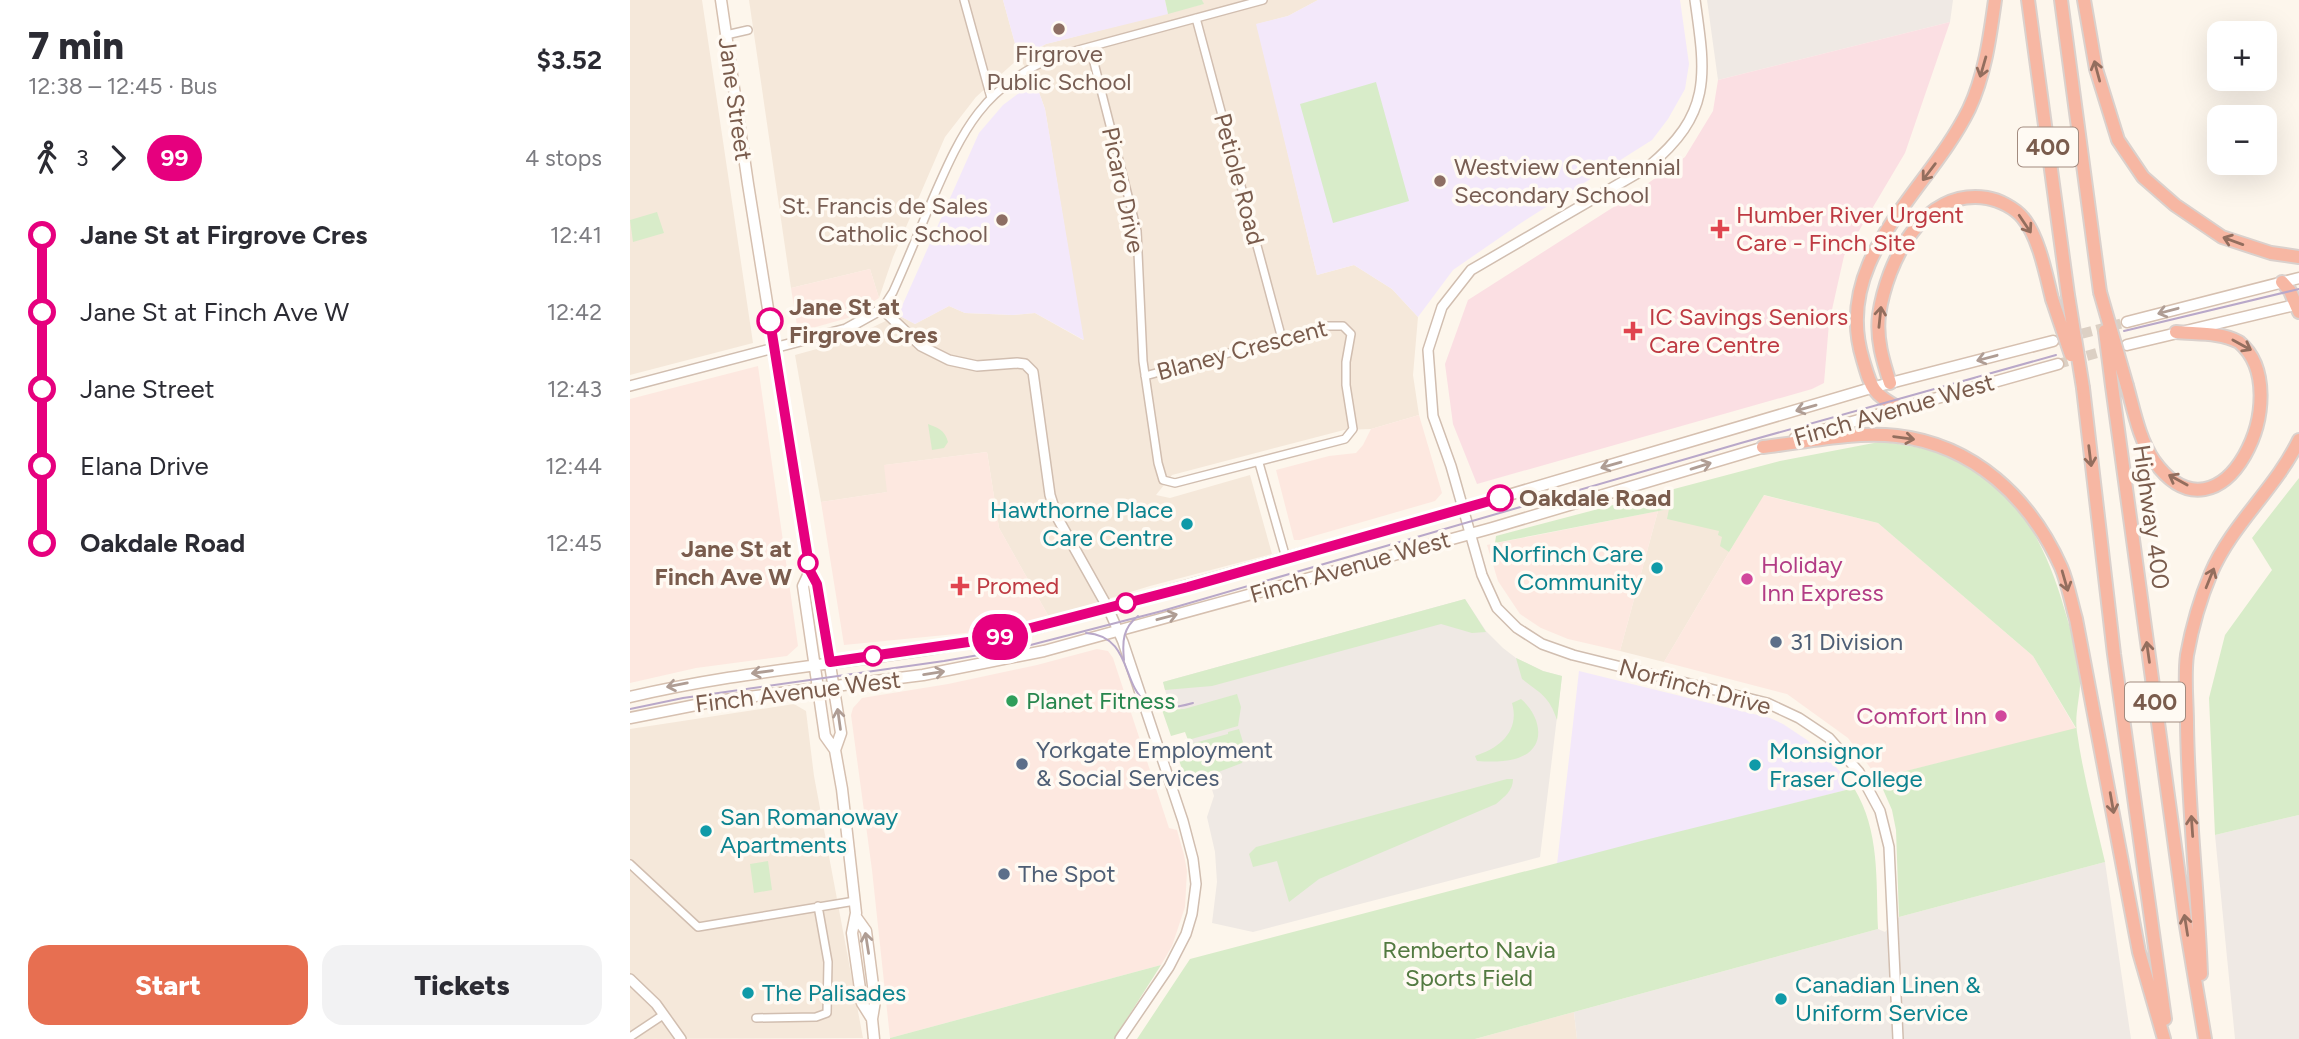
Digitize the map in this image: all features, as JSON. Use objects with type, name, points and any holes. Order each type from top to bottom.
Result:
[{"type":"highway","points":[[1899,408],[1881,398],[1871,388],[1859,347],[1857,305],[1875,247],[1939,159],[1969,108],[1987,50],[1995,0]]},
{"type":"highway","name":"400","points":[[2028,0],[2082,388],[2114,654],[2166,1039]]},
{"type":"highway","name":"Highway 400","points":[[2061,0],[2185,919],[2205,1039]]},
{"type":"highway","points":[[2084,0],[2096,69],[2118,140],[2143,177],[2175,205],[2222,237],[2271,253],[2299,257]]},
{"type":"highway","points":[[1890,383],[1879,344],[1879,318],[1891,268],[1924,216],[1949,202],[1973,196],[1999,200],[2023,218],[2040,252],[2052,299],[2082,388]]},
{"type":"highway","points":[[2282,282],[2298,307]]},
{"type":"highway","points":[[2100,292],[2146,447],[2153,460],[2169,477],[2193,488],[2231,484],[2253,468]]},
{"type":"highway","points":[[2176,332],[2230,338],[2252,350],[2270,371]]},
{"type":"highway","points":[[1763,447],[1877,435],[1932,442],[1967,458],[1992,475],[2017,497],[2030,513],[2061,568],[2076,619],[2139,952],[2166,1039]]},
{"type":"highway","points":[[2202,1017],[2199,918],[2187,754],[2187,657],[2198,607],[2213,570],[2241,522],[2280,471],[2299,440]]},
{"type":"main road","name":"Jane Street","points":[[721,0],[810,571],[817,584],[841,733],[835,750],[855,901],[856,917],[852,933],[862,1003],[872,1019]]},
{"type":"main road","points":[[2127,322],[2299,278]]},
{"type":"main road","points":[[2127,345],[2298,307]]},
{"type":"main road","name":"Finch Avenue West","points":[[630,697],[701,680],[989,639],[1462,508],[1871,388],[2053,341]]},
{"type":"main road","name":"Finch Avenue West","points":[[630,718],[716,701],[981,665],[1044,651],[1469,533],[2058,364]]},
{"type":"main road","name":"Jane Street","points":[[810,571],[803,586],[825,736],[835,750]]},
{"type":"main road","name":"Jane Street","points":[[856,917],[866,931],[875,1002],[872,1019],[874,1039]]},
{"type":"main road","points":[[858,973],[871,971]]},
{"type":"street","points":[[964,0],[990,98]]},
{"type":"street","points":[[630,386],[846,329],[882,309],[893,292],[962,136],[990,98],[1006,84],[1032,67],[1056,56],[1263,0]]},
{"type":"street","points":[[1462,508],[1433,416],[1428,350],[1442,307],[1471,270],[1648,167],[1669,150],[1688,126],[1703,74],[1695,0]]},
{"type":"street","name":"Petiole Road","points":[[1196,18],[1282,339]]},
{"type":"street","points":[[726,35],[748,30]]},
{"type":"street","name":"Picaro Drive","points":[[1090,47],[1137,231],[1145,376]]},
{"type":"street","points":[[882,309],[921,346],[949,360],[977,366],[1017,363],[1033,372],[1050,495],[1057,517],[1118,630],[1189,839],[1194,859],[1192,914],[1180,948],[1120,1039]]},
{"type":"street","name":"Blaney Crescent","points":[[1335,325],[1348,329],[1351,334],[1346,362],[1346,385],[1353,429],[1345,439],[1175,483],[1163,480],[1145,376],[1282,339],[1335,325]]},
{"type":"street","points":[[1259,463],[1286,558]]},
{"type":"street","name":"Norfinch Drive","points":[[1462,508],[1482,575],[1497,608],[1517,628],[1542,644],[1586,658],[1767,703],[1829,738],[1846,755],[1859,772],[1880,811],[1889,847],[1898,1039]]},
{"type":"street","points":[[630,864],[698,927],[855,901]]},
{"type":"street","points":[[756,1018],[816,1017],[829,1010],[828,962],[818,906]]},
{"type":"street","points":[[630,979],[645,992],[681,1039]]},
{"type":"street","points":[[630,1037],[663,1015]]},
{"type":"shaded area","points":[[630,0],[702,0],[753,343],[630,375]]},
{"type":"shaded area","points":[[749,0],[1003,0],[1019,58],[976,97],[945,137],[893,257],[879,298],[870,269],[791,288]]},
{"type":"shaded area","name":"Firgrove Public School","points":[[1003,0],[1165,0],[1168,14],[1046,44],[1019,58]]},
{"type":"shaded area","points":[[1202,0],[1318,0],[1288,16],[1257,24],[1317,275],[1354,265],[1392,289],[1418,317],[1413,375],[1419,415],[1371,429],[1344,430],[1172,475],[1156,495],[1170,498],[1250,475],[1272,554],[1150,586],[1049,617],[999,528],[987,452],[885,465],[888,492],[821,502],[795,355],[842,342],[898,315],[915,324],[949,306],[965,313],[1035,313],[1083,340],[1045,109],[1035,81],[1019,58],[1046,44],[1203,4]]},
{"type":"shaded area","name":"Westview Centennial Secondary School","points":[[1318,0],[1680,0],[1689,64],[1685,89],[1652,140],[1521,223],[1453,270],[1418,317],[1392,289],[1354,265],[1317,275],[1256,24],[1288,16]]},
{"type":"shaded area","points":[[1707,0],[1953,0],[1950,22],[1718,80]]},
{"type":"shaded area","name":"Humber River Urgent Care - Finch Site","points":[[1950,22],[1905,153],[1844,256],[1829,323],[1824,383],[1812,389],[1477,484],[1453,424],[1445,364],[1468,300],[1623,201],[1685,157],[1713,111],[1718,80]]},
{"type":"shaded area","name":"St. Francis de Sales Catholic School","points":[[1035,81],[1045,109],[1084,340],[1035,313],[965,313],[949,306],[915,324],[898,315],[979,133],[1003,105]]},
{"type":"shaded area","points":[[870,269],[879,298],[848,318],[798,332],[791,288]]},
{"type":"shaded area","points":[[758,366],[798,646],[787,656],[696,668],[630,683],[630,399]]},
{"type":"shaded area","points":[[1419,415],[1442,493],[1435,501],[1294,540],[1276,470],[1329,456],[1356,453],[1371,429]]},
{"type":"shaded area","points":[[987,452],[999,528],[1049,617],[1006,629],[844,645],[821,502],[887,492],[884,465]]},
{"type":"shaded area","points":[[1755,493],[1763,495],[1664,662],[1620,651],[1658,511]]},
{"type":"shaded area","points":[[1763,495],[1878,523],[2033,656],[2076,729],[1878,778],[1848,738],[1787,694],[1664,662]]},
{"type":"shaded area","points":[[1658,511],[1620,651],[1568,639],[1541,628],[1520,614],[1498,581],[1487,545]]},
{"type":"shaded area","points":[[1465,599],[1486,631],[1503,648],[1516,658],[1543,671],[1562,676],[1540,857],[1253,932],[1212,923],[1217,882],[1215,852],[1207,817],[1214,796],[1210,783],[1202,779],[1183,711],[1167,697],[1163,682]]},
{"type":"shaded area","points":[[1097,649],[1108,651],[1113,658],[1169,828],[1177,830],[1184,855],[1187,871],[1185,907],[1172,946],[1161,965],[890,1038],[872,870],[851,715],[853,708],[862,698],[948,684]]},
{"type":"shaded area","points":[[1579,671],[1770,718],[1807,740],[1854,788],[1557,864]]},
{"type":"shaded area","points":[[794,704],[806,711],[814,776],[863,1038],[630,1039],[630,729]]},
{"type":"shaded area","points":[[2299,815],[2299,1039],[2235,1039],[2215,835]]},
{"type":"shaded area","points":[[2105,862],[2131,1039],[1577,1039],[1574,1012],[1878,929],[1885,932],[1899,917]]},
{"type":"shaded area","points":[[1574,1012],[1577,1039],[1475,1039]]},
{"type":"green space","points":[[1165,0],[1202,0],[1204,4],[1168,14]]},
{"type":"green space","points":[[1376,82],[1409,201],[1333,223],[1300,104]]},
{"type":"green space","points":[[657,212],[664,233],[633,242],[630,220]]},
{"type":"green space","points":[[928,424],[945,435],[948,442],[944,448],[932,450]]},
{"type":"green space","points":[[1879,442],[1917,447],[1950,458],[1979,472],[2002,492],[2022,515],[2039,543],[2053,575],[2078,657],[2080,680],[2077,732],[2105,862],[1899,917],[1896,830],[1892,810],[1878,778],[2076,728],[2033,656],[1878,523],[1764,495],[1729,552],[1720,546],[1722,537],[1718,535],[1719,531],[1667,519],[1669,509],[1495,543],[1496,536],[1780,461]]},
{"type":"green space","points":[[2299,478],[2299,815],[2215,835],[2209,698],[2225,635],[2272,570],[2252,538]]},
{"type":"green space","points":[[1465,599],[1486,632],[1472,633],[1441,624],[1212,686],[1165,690],[1163,682]]},
{"type":"green space","points":[[1516,658],[1543,671],[1562,676],[1557,720],[1547,700],[1522,679]]},
{"type":"green space","points":[[1237,694],[1241,707],[1238,726],[1188,740],[1185,732],[1171,736],[1162,710],[1184,709]]},
{"type":"green space","points":[[1521,699],[1534,715],[1537,724],[1537,741],[1533,748],[1526,755],[1515,759],[1477,761],[1475,756],[1484,753],[1506,737],[1513,722],[1512,703]]},
{"type":"green space","points":[[1239,729],[1246,752],[1242,763],[1187,784],[1175,748]]},
{"type":"green space","points":[[1513,779],[1511,787],[1496,804],[1319,879],[1289,902],[1277,861],[1253,867],[1249,854],[1256,847]]},
{"type":"green space","name":"Remberto Navia Sports Field","points":[[1854,788],[1868,821],[1875,856],[1878,929],[1475,1039],[1137,1039],[1190,959]]},
{"type":"green space","points":[[768,861],[772,890],[754,893],[750,864]]},
{"type":"green space","points":[[1161,965],[1114,1039],[890,1039],[890,1038]]},
{"type":"tunnel","points":[[2053,341],[2127,322]]},
{"type":"tunnel","points":[[2058,364],[2111,349]]},
{"type":"tram line","points":[[2124,331],[2299,289]]},
{"type":"tram line","points":[[630,709],[683,698],[1019,648],[1162,611],[1741,443],[2056,355]]},
{"type":"tram line","points":[[1124,660],[1125,635],[1129,625],[1138,616]]},
{"type":"tram line","points":[[1086,633],[1105,638],[1117,649],[1138,693],[1148,703],[1166,707],[1193,703]]},
{"type":"bus line","name":"99","points":[[770,321],[810,571],[819,593],[830,662],[989,639],[1036,628],[1188,587],[1410,521],[1500,498]]},
{"type":"place","name":"Firgrove Public School","points":[[1059,29]]},
{"type":"place","name":"Westview Centennial Secondary School","points":[[1440,181]]},
{"type":"place","name":"St. Francis de Sales Catholic School","points":[[1002,220]]},
{"type":"place","name":"Humber River Urgent Care - Finch Site","points":[[1720,229]]},
{"type":"place","name":"Jane St at Firgrove Cres","points":[[770,321]]},
{"type":"place","name":"IC Savings Seniors Care Centre","points":[[1633,331]]},
{"type":"place","name":"Oakdale Road","points":[[1500,498]]},
{"type":"place","name":"Hawthorne Place Care Centre","points":[[1187,524]]},
{"type":"place","name":"Jane St at Finch Ave W","points":[[808,563]]},
{"type":"place","name":"Norfinch Care Community","points":[[1657,568]]},
{"type":"place","name":"Holiday Inn Express","points":[[1747,579]]},
{"type":"place","name":"Promed","points":[[960,586]]},
{"type":"place","name":"31 Division","points":[[1776,642]]},
{"type":"place","name":"Planet Fitness","points":[[1012,701]]},
{"type":"place","name":"Comfort Inn","points":[[2001,716]]},
{"type":"place","name":"Yorkgate Employment & Social Services","points":[[1022,764]]},
{"type":"place","name":"Monsignor Fraser College","points":[[1755,765]]},
{"type":"place","name":"San Romanoway Apartments","points":[[706,831]]},
{"type":"place","name":"The Spot","points":[[1004,874]]},
{"type":"place","name":"The Palisades","points":[[748,993]]},
{"type":"place","name":"Canadian Linen & Uniform Service","points":[[1781,999]]}]
